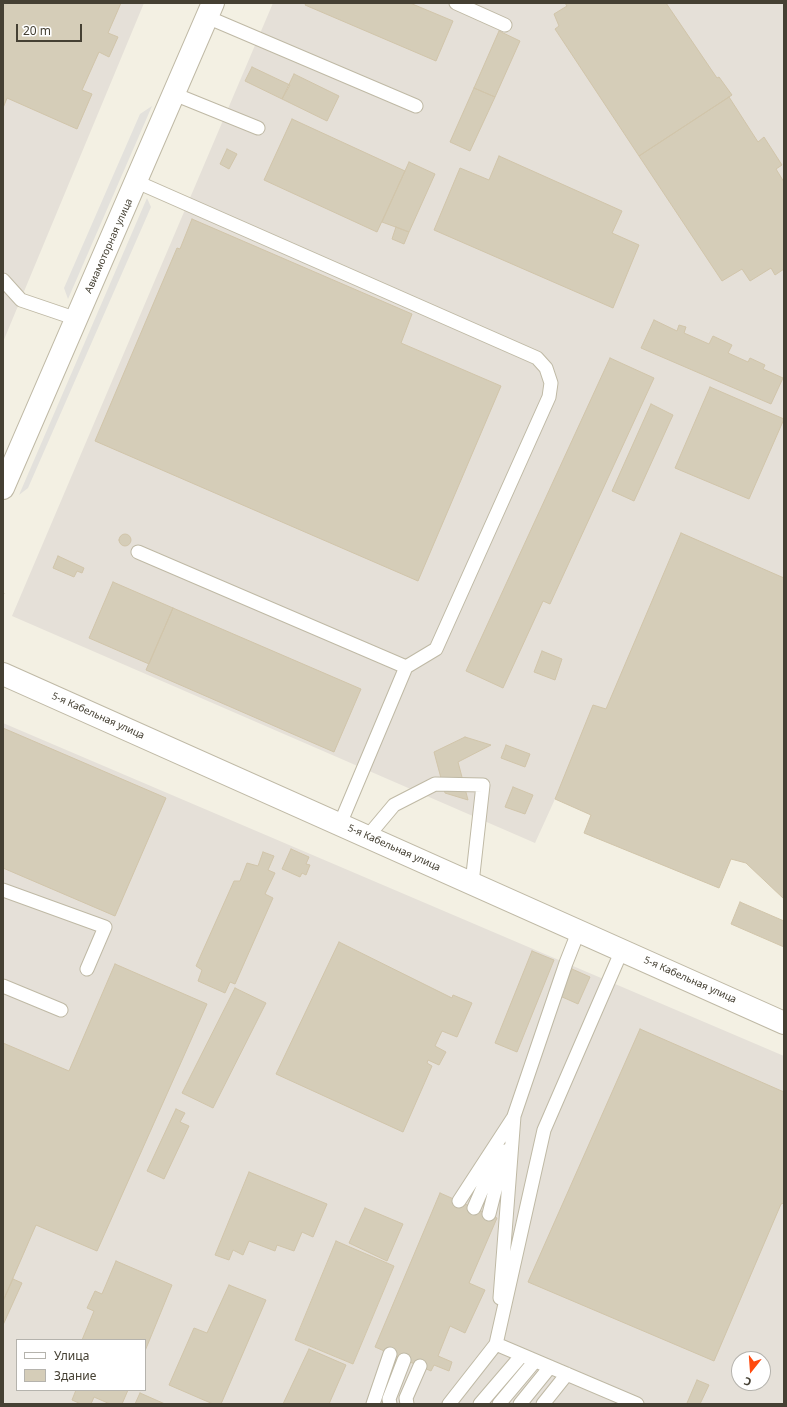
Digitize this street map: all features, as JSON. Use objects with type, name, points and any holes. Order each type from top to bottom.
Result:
[{"type":"street","name":"Авиамоторная улица","points":[[3,488],[210,10]]},
{"type":"street","name":"5-я Кабельная улица","points":[[3,674],[579,930],[784,1023]]},
{"type":"lane","points":[[456,3],[506,25]]},
{"type":"lane","points":[[210,10],[416,106]]},
{"type":"lane","points":[[174,94],[258,128]]},
{"type":"lane","points":[[136,182],[537,358],[546,368],[551,383],[549,397],[436,649],[406,667],[340,824]]},
{"type":"lane","points":[[3,280],[20,300],[77,319]]},
{"type":"lane","points":[[138,552],[406,667]]},
{"type":"lane","points":[[368,836],[394,805],[435,784],[483,785],[472,883]]},
{"type":"lane","points":[[3,890],[105,927],[87,969]]},
{"type":"lane","points":[[489,1214],[514,1116],[566,963],[579,930]]},
{"type":"lane","points":[[449,1404],[496,1344],[544,1130],[622,950]]},
{"type":"lane","points":[[3,986],[61,1010]]},
{"type":"lane","points":[[459,1201],[514,1116]]},
{"type":"lane","points":[[474,1208],[514,1116]]},
{"type":"lane","points":[[496,1344],[514,1116]]},
{"type":"lane","points":[[496,1344],[637,1404]]},
{"type":"lane","points":[[373,1404],[390,1354]]},
{"type":"lane","points":[[480,1404],[522,1355]]},
{"type":"lane","points":[[390,1404],[389,1399],[404,1360]]},
{"type":"lane","points":[[499,1404],[535,1360]]},
{"type":"lane","points":[[407,1404],[406,1398],[420,1366]]},
{"type":"lane","points":[[520,1404],[550,1367]]},
{"type":"lane","points":[[543,1404],[567,1374]]},
{"type":"shaded area","points":[[3,3],[144,3],[3,342]]},
{"type":"shaded area","points":[[273,3],[784,3],[784,899],[746,863],[731,859],[719,888],[584,833],[591,815],[555,799],[535,843],[12,616]]},
{"type":"shaded area","points":[[152,106],[68,299],[64,288],[140,114]]},
{"type":"shaded area","points":[[147,198],[151,207],[28,488],[19,495]]},
{"type":"shaded area","points":[[3,723],[784,1056],[784,1404],[3,1404]],"holes":[[[336,1242],[394,1266],[353,1364],[295,1340]]]},
{"type":"building","points":[[3,3],[121,3],[108,33],[118,37],[109,57],[99,52],[82,90],[92,94],[77,129],[7,98],[3,108]]},
{"type":"building","points":[[306,3],[410,3],[453,21],[436,61],[305,5]]},
{"type":"building","points":[[565,3],[666,3],[717,78],[719,77],[732,95],[639,156],[555,29],[559,26],[554,14],[567,6]]},
{"type":"building","points":[[499,31],[520,41],[495,97],[474,88]]},
{"type":"building","points":[[252,67],[290,85],[282,99],[245,81]]},
{"type":"building","points":[[294,74],[339,96],[327,121],[282,99]]},
{"type":"building","points":[[474,88],[495,97],[470,151],[450,142]]},
{"type":"building","points":[[729,97],[758,142],[764,137],[782,165],[776,169],[784,182],[784,269],[775,275],[771,268],[750,281],[742,269],[722,281],[639,156]]},
{"type":"building","points":[[292,119],[405,171],[377,232],[264,180]]},
{"type":"building","points":[[227,149],[237,154],[229,169],[220,164]]},
{"type":"building","points":[[499,156],[622,211],[612,233],[639,245],[613,308],[434,230],[460,168],[489,180]]},
{"type":"building","points":[[409,162],[435,174],[409,232],[382,222]]},
{"type":"building","points":[[192,219],[412,314],[401,343],[501,386],[418,581],[95,441],[177,248],[180,249]]},
{"type":"building","points":[[396,227],[409,232],[404,244],[392,239]]},
{"type":"building","points":[[654,320],[677,331],[679,325],[686,327],[684,333],[709,344],[713,336],[732,345],[728,353],[748,362],[750,358],[765,365],[763,369],[783,378],[771,404],[641,348]]},
{"type":"building","points":[[610,358],[654,378],[550,604],[543,601],[503,688],[466,671]]},
{"type":"building","points":[[710,387],[784,419],[749,499],[675,468]]},
{"type":"building","points":[[651,404],[673,415],[634,501],[612,491]]},
{"type":"building","points":[[681,533],[784,578],[784,899],[746,863],[731,859],[719,888],[584,833],[591,815],[555,799],[593,705],[606,709]]},
{"type":"building","points":[[125,534],[129,536],[131,540],[129,544],[125,546],[121,544],[119,540],[121,536]]},
{"type":"building","points":[[58,556],[84,568],[82,573],[77,571],[74,577],[53,568]]},
{"type":"building","points":[[113,582],[173,608],[149,664],[89,638]]},
{"type":"building","points":[[173,608],[361,689],[334,752],[146,670]]},
{"type":"building","points":[[542,651],[562,659],[555,680],[534,672]]},
{"type":"building","points":[[3,728],[166,798],[115,916],[3,868]]},
{"type":"building","points":[[465,737],[491,745],[458,762],[468,800],[445,793],[434,752]]},
{"type":"building","points":[[506,745],[530,754],[525,767],[501,758]]},
{"type":"building","points":[[513,787],[533,795],[525,814],[505,807]]},
{"type":"building","points":[[291,849],[309,857],[306,864],[310,865],[306,875],[302,873],[300,877],[282,869]]},
{"type":"building","points":[[263,852],[274,856],[268,870],[275,873],[265,894],[273,898],[235,984],[230,982],[225,993],[198,981],[202,970],[196,966],[234,881],[240,881],[247,863],[258,866]]},
{"type":"building","points":[[740,902],[784,921],[784,947],[731,924]]},
{"type":"building","points":[[339,942],[452,998],[453,995],[472,1003],[457,1037],[442,1031],[435,1046],[446,1052],[439,1065],[428,1060],[427,1063],[432,1066],[403,1132],[276,1074]]},
{"type":"building","points":[[532,951],[554,960],[517,1052],[495,1043]]},
{"type":"building","points":[[115,964],[207,1004],[97,1251],[36,1225],[3,1301],[3,1043],[69,1071]]},
{"type":"building","points":[[572,969],[590,977],[578,1004],[560,996]]},
{"type":"building","points":[[235,988],[266,1003],[213,1108],[182,1093]]},
{"type":"building","points":[[640,1029],[784,1092],[784,1203],[781,1204],[714,1361],[528,1282]]},
{"type":"building","points":[[176,1109],[185,1113],[180,1122],[189,1126],[164,1179],[147,1171]]},
{"type":"building","points":[[249,1172],[327,1204],[313,1237],[302,1232],[294,1251],[277,1245],[275,1251],[249,1241],[243,1255],[233,1250],[229,1260],[215,1255]]},
{"type":"building","points":[[440,1193],[497,1218],[469,1283],[485,1290],[465,1333],[450,1326],[438,1356],[452,1362],[449,1371],[434,1365],[431,1371],[375,1347]]},
{"type":"building","points":[[365,1208],[403,1224],[387,1261],[349,1243]]},
{"type":"building","points":[[336,1241],[394,1266],[353,1364],[295,1340]]},
{"type":"building","points":[[116,1261],[172,1285],[146,1349],[146,1339],[82,1339],[94,1311],[87,1308],[95,1291],[102,1294]]},
{"type":"building","points":[[13,1279],[22,1283],[3,1325],[3,1301]]},
{"type":"building","points":[[229,1285],[266,1300],[221,1404],[213,1404],[169,1385],[194,1328],[207,1333]]},
{"type":"building","points":[[309,1349],[346,1365],[329,1404],[283,1404]]},
{"type":"building","points":[[697,1380],[709,1385],[700,1404],[689,1404],[687,1403]]},
{"type":"building","points":[[76,1391],[128,1391],[122,1404],[110,1404],[94,1397],[91,1404],[81,1404],[72,1400]]},
{"type":"building","points":[[140,1393],[165,1404],[135,1404]]}]
